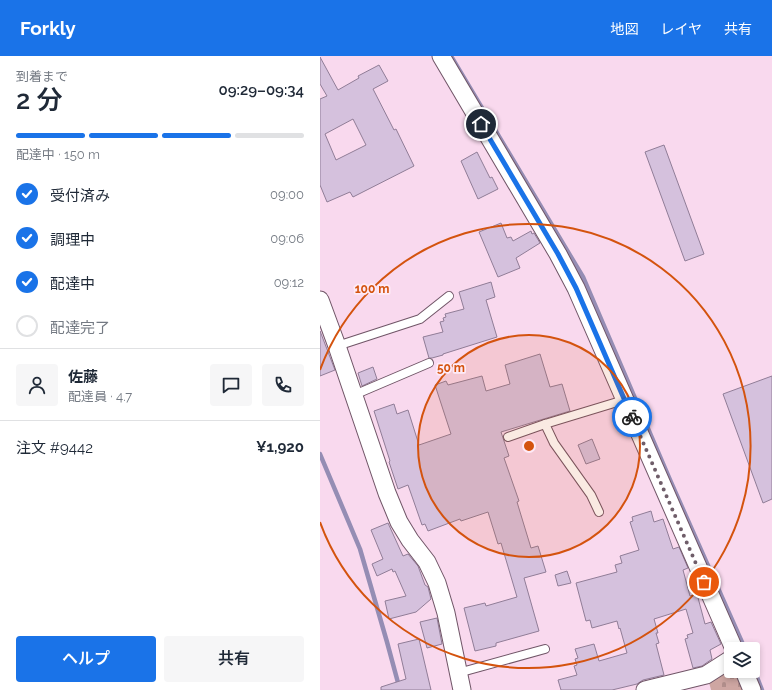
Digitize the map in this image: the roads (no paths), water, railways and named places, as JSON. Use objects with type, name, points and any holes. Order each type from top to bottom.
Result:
[{"type":"street","points":[[441,56],[558,254],[576,288],[731,642]]},
{"type":"street","points":[[320,300],[387,493],[399,522],[410,540],[427,562],[437,583],[446,613],[462,690]]},
{"type":"street","points":[[645,690],[706,675],[724,663]]},
{"type":"street","points":[[747,678],[752,690]]},
{"type":"lane","points":[[337,346],[420,319],[449,296]]},
{"type":"lane","points":[[354,395],[429,363]]},
{"type":"lane","points":[[508,437],[624,400]]},
{"type":"lane","points":[[545,424],[554,444],[591,495],[599,512]]},
{"type":"lane","points":[[458,674],[545,649]]},
{"type":"waterway","points":[[451,56],[583,277],[670,480],[742,642]]},
{"type":"waterway","points":[[320,454],[360,549],[400,690]]},
{"type":"waterway","points":[[757,678],[762,690]]}]
